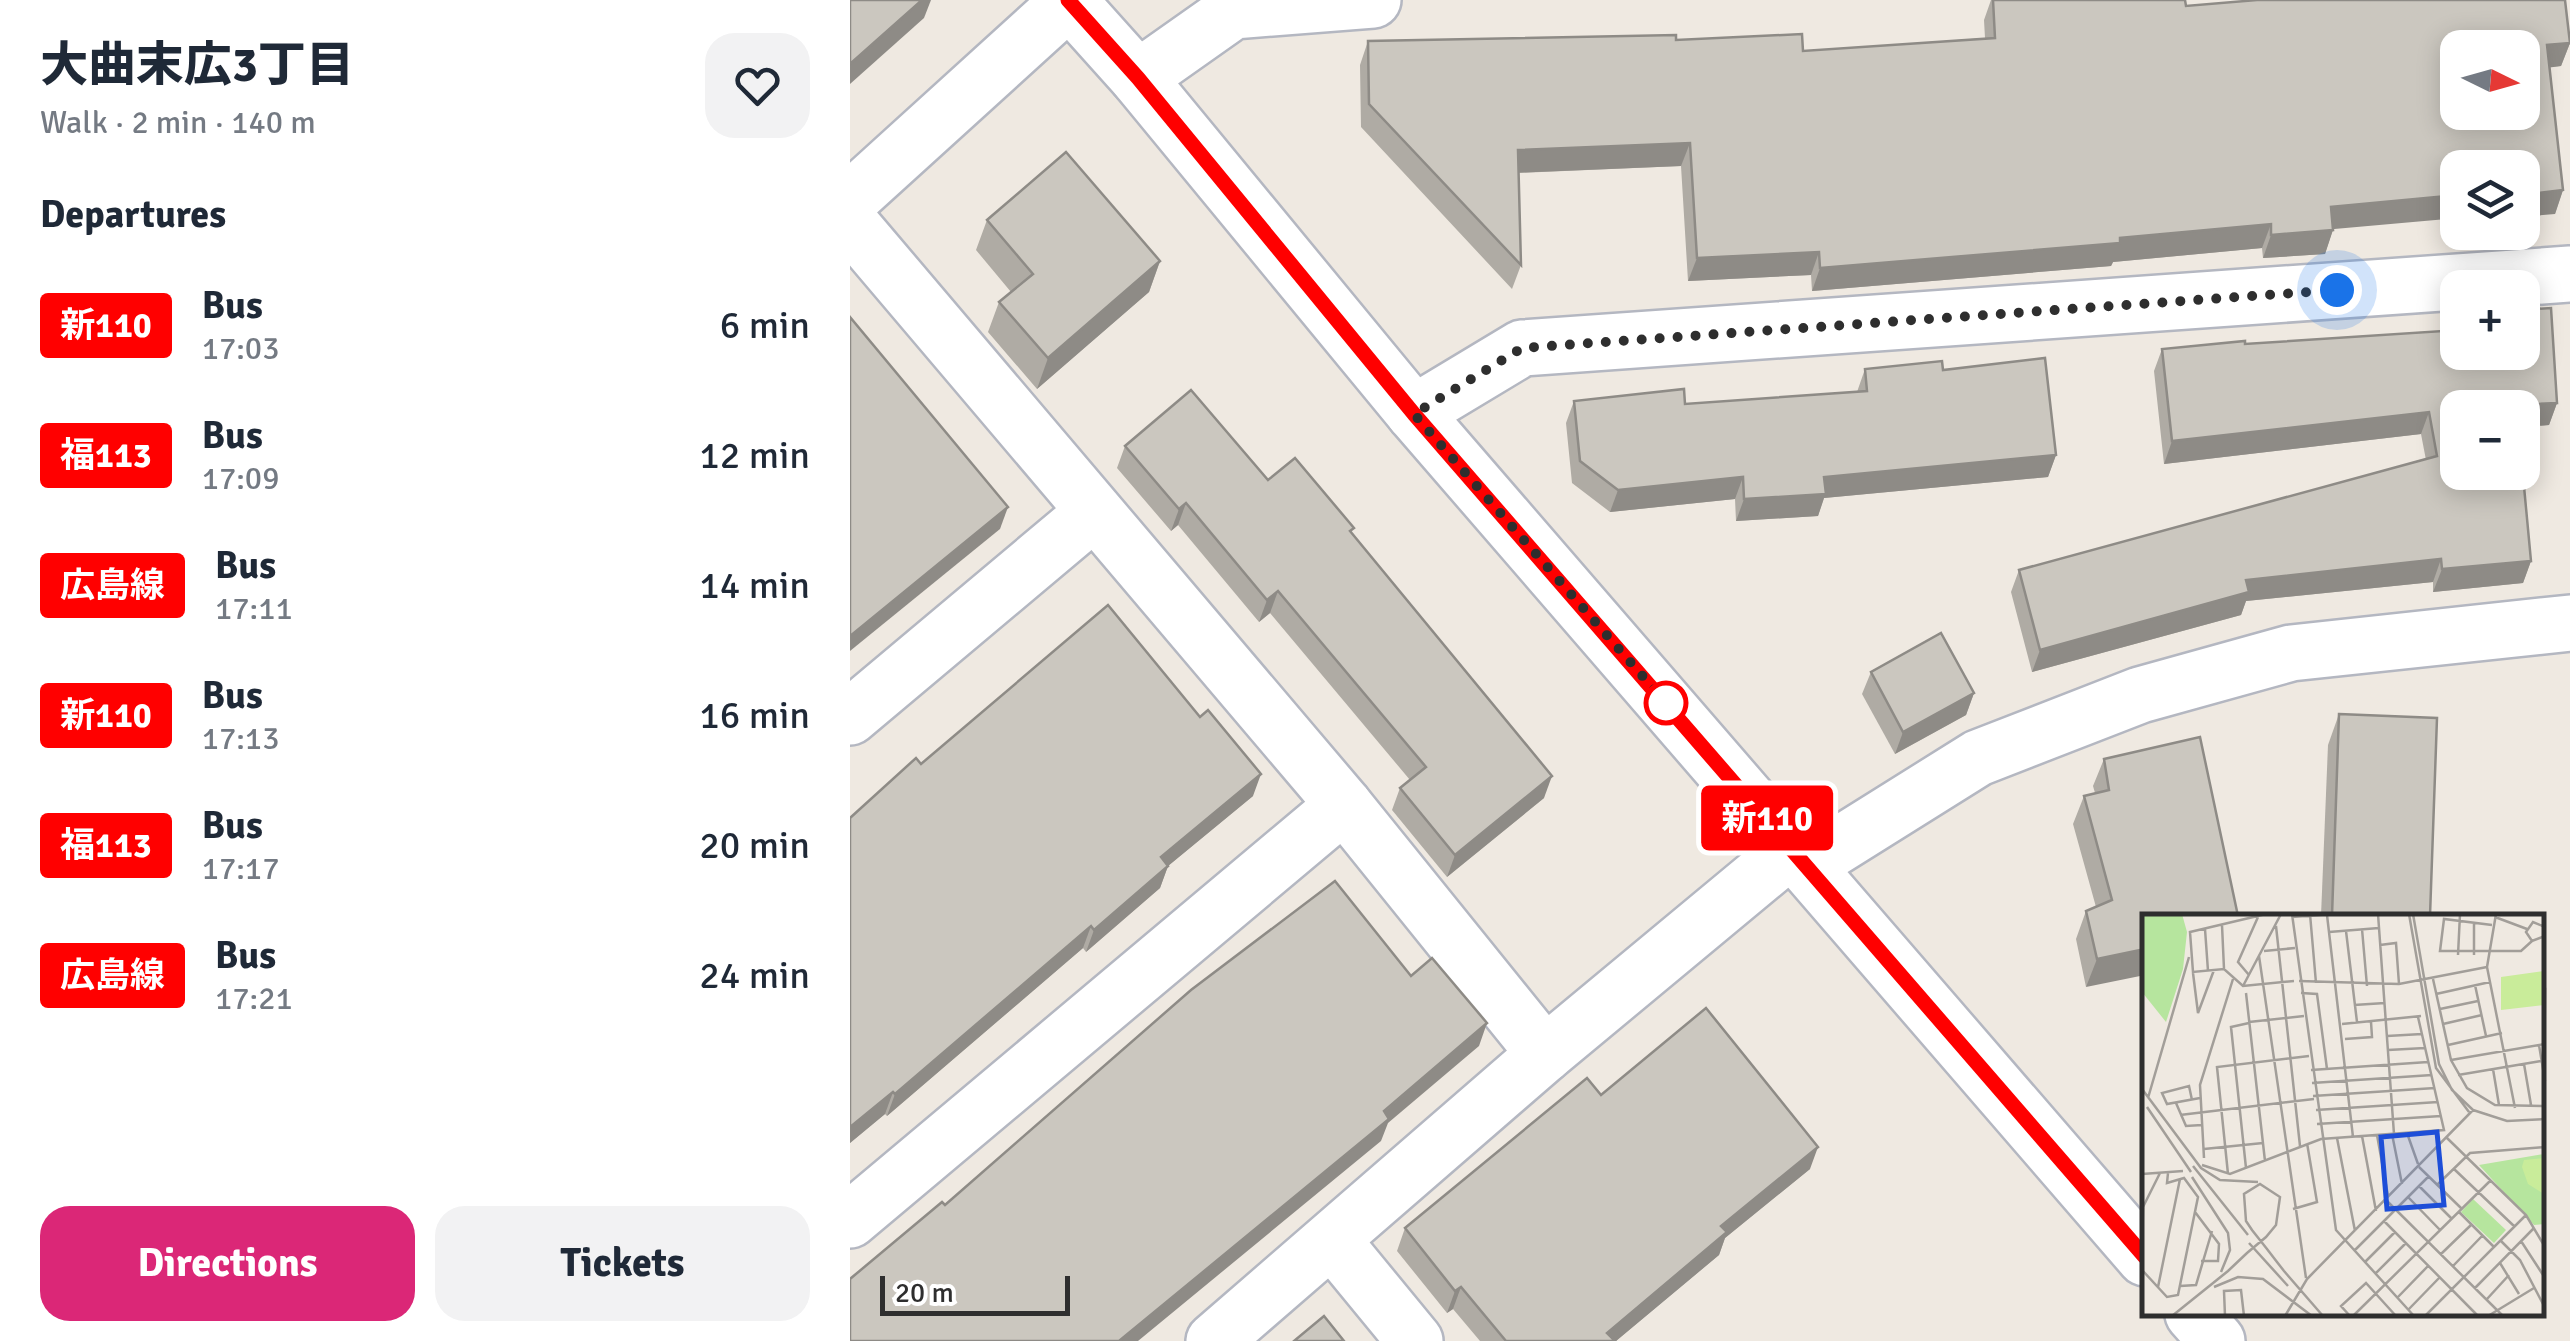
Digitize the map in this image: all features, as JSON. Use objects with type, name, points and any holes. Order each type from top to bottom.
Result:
[{"type":"street","points":[[850,200],[1068,0],[1138,78],[1414,414],[2142,1255]]},
{"type":"street","points":[[1138,78],[1233,11],[1373,0]]},
{"type":"street","points":[[850,223],[1344,805],[1545,1054]]},
{"type":"street","points":[[1414,414],[1522,348],[2570,274]]},
{"type":"street","points":[[850,717],[1094,512]]},
{"type":"street","points":[[1214,1341],[1545,1054],[1800,856],[1978,758],[2140,694],[2291,653],[2570,623]]},
{"type":"street","points":[[850,1220],[1344,805]]},
{"type":"street","points":[[1332,1240],[1416,1341]]},
{"type":"street","points":[[2195,1316],[2217,1341]]},
{"type":"building","points":[[850,0],[922,0],[850,64]]},
{"type":"building","points":[[1993,0],[2185,0],[2186,6],[2257,0],[2565,0],[2570,43],[2547,45],[2563,190],[2540,193],[2540,150],[2440,150],[2440,197],[2331,207],[2333,230],[2271,235],[2271,224],[2120,238],[2120,243],[1820,268],[1819,252],[1697,258],[1690,143],[1518,150],[1521,265],[1369,104],[1368,41],[1676,35],[1676,40],[1802,34],[1803,51],[1995,38]]},
{"type":"building","points":[[1066,152],[1160,261],[1048,358],[999,302],[1033,274],[987,220]]},
{"type":"building","points":[[2551,308],[2557,403],[2540,404],[2540,390],[2440,390],[2440,490],[2524,490],[2531,561],[2442,569],[2441,559],[2246,580],[2249,592],[2040,650],[2019,570],[2437,456],[2429,412],[2172,441],[2162,349],[2440,331],[2440,370],[2540,370],[2540,309]]},
{"type":"building","points":[[850,317],[1008,507],[850,636]]},
{"type":"building","points":[[2045,358],[2056,455],[1824,477],[1826,494],[1744,499],[1743,477],[1618,490],[1580,461],[1574,401],[1684,389],[1685,404],[1867,391],[1865,369],[1942,361],[1943,370]]},
{"type":"building","points":[[1191,390],[1268,480],[1295,458],[1354,528],[1350,531],[1552,776],[1455,855],[1400,788],[1426,767],[1278,591],[1267,600],[1186,503],[1179,509],[1125,446]]},
{"type":"building","points":[[1108,605],[1200,717],[1208,710],[1261,774],[1161,857],[1168,866],[1094,930],[1091,926],[895,1094],[850,1127],[850,818],[916,758],[921,764]]},
{"type":"building","points":[[1941,633],[1974,693],[1903,732],[1871,672]]},
{"type":"building","points":[[2339,714],[2437,718],[2430,914],[2332,914]]},
{"type":"building","points":[[2200,737],[2238,914],[2142,914],[2142,950],[2097,959],[2086,911],[2112,900],[2084,796],[2109,790],[2104,759]]},
{"type":"building","points":[[1335,881],[1411,976],[1432,958],[1487,1023],[1384,1111],[1389,1119],[1119,1341],[850,1341],[850,1279],[942,1202],[945,1205],[1191,990]]},
{"type":"building","points":[[1706,1008],[1818,1147],[1721,1226],[1727,1232],[1607,1333],[1615,1341],[1506,1341],[1461,1287],[1455,1291],[1405,1228],[1587,1078],[1601,1095]]},
{"type":"building","points":[[1324,1316],[1344,1341],[1294,1341]]},
{"type":"bus line","name":"新110","points":[[1068,0],[1138,78],[1414,414],[2142,1254]]},
{"type":"route","points":[[1666,703],[1414,414],[1522,348],[2337,290]]}]
